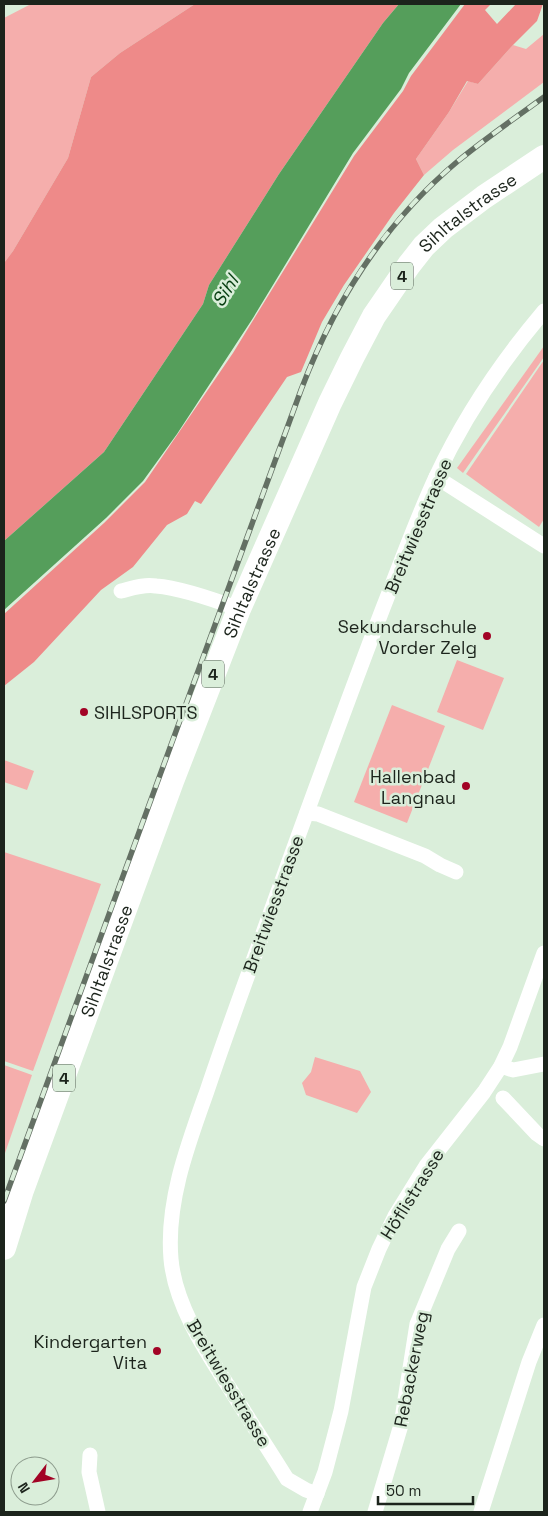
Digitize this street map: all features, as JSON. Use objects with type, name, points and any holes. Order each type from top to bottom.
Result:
[{"type":"main road","name":"Sihltalstrasse","points":[[4,1248],[26,1180],[172,781],[238,609],[330,403],[374,316],[424,246],[443,228],[484,196],[544,157]]},
{"type":"street","name":"Breitwiesstrasse","points":[[317,1494],[287,1479],[209,1356],[183,1306],[173,1272],[171,1257],[171,1223],[176,1189],[190,1139],[229,1025],[343,710],[436,477],[471,411],[491,379],[544,311]]},
{"type":"street","points":[[436,477],[544,546]]},
{"type":"street","points":[[121,591],[137,586],[156,586],[189,593],[238,609]]},
{"type":"street","points":[[307,813],[318,814],[425,856],[456,872]]},
{"type":"street","name":"Höflistrasse","points":[[310,1512],[325,1472],[340,1410],[364,1286],[379,1249],[395,1216],[426,1166],[484,1092],[501,1066],[510,1047],[544,953]]},
{"type":"street","points":[[501,1066],[513,1070],[544,1064]]},
{"type":"street","points":[[502,1098],[544,1139]]},
{"type":"street","name":"Rebackerweg","points":[[375,1512],[401,1425],[417,1324],[448,1249],[459,1231]]},
{"type":"street","points":[[481,1512],[529,1362],[544,1325]]},
{"type":"street","points":[[90,1454],[89,1472],[98,1512]]},
{"type":"shaded area","points":[[31,4],[195,4],[120,53],[91,77],[68,158],[4,263],[4,18]]},
{"type":"shaded area","points":[[195,4],[399,4],[383,23],[279,174],[209,285],[203,304],[104,452],[4,541],[4,263],[68,158],[91,77],[120,53]]},
{"type":"shaded area","points":[[465,4],[491,4],[485,10],[497,24],[516,4],[543,4],[537,21],[478,84],[467,81],[449,112],[416,159],[424,175],[394,213],[344,285],[322,322],[301,372],[287,377],[201,504],[195,501],[187,514],[167,525],[133,567],[101,590],[34,662],[4,686],[4,614],[104,523],[145,482],[233,353],[354,156]]},
{"type":"shaded area","points":[[544,34],[544,82],[453,150],[424,175],[416,159],[468,81],[478,84],[513,45],[526,49]]},
{"type":"shaded area","points":[[544,346],[544,357],[463,473],[457,468]]},
{"type":"shaded area","points":[[544,360],[544,519],[539,527],[466,474]]},
{"type":"shaded area","points":[[457,660],[504,678],[483,730],[437,712]]},
{"type":"shaded area","points":[[392,705],[445,726],[407,823],[354,802]]},
{"type":"shaded area","points":[[4,760],[34,771],[27,790],[4,782]]},
{"type":"shaded area","points":[[4,852],[101,884],[33,1071],[4,1061]]},
{"type":"shaded area","points":[[315,1057],[360,1071],[371,1092],[357,1113],[306,1095],[302,1083],[311,1072]]},
{"type":"shaded area","points":[[4,1065],[32,1075],[4,1156]]},
{"type":"water","name":"Sihl","points":[[399,4],[461,4],[409,73],[401,89],[353,153],[253,318],[177,434],[143,481],[106,518],[4,610],[4,541],[104,452],[203,304],[209,285],[279,174],[383,23]]},
{"type":"railway","points":[[4,1201],[301,390],[329,325],[364,265],[407,210],[458,161],[544,97]]},
{"type":"place","name":"Sekundarschule Vorder Zelg","points":[[487,636]]},
{"type":"place","name":"SIHLSPORTS","points":[[84,712]]},
{"type":"place","name":"Hallenbad Langnau","points":[[466,786]]},
{"type":"place","name":"Kindergarten Vita","points":[[157,1351]]}]
